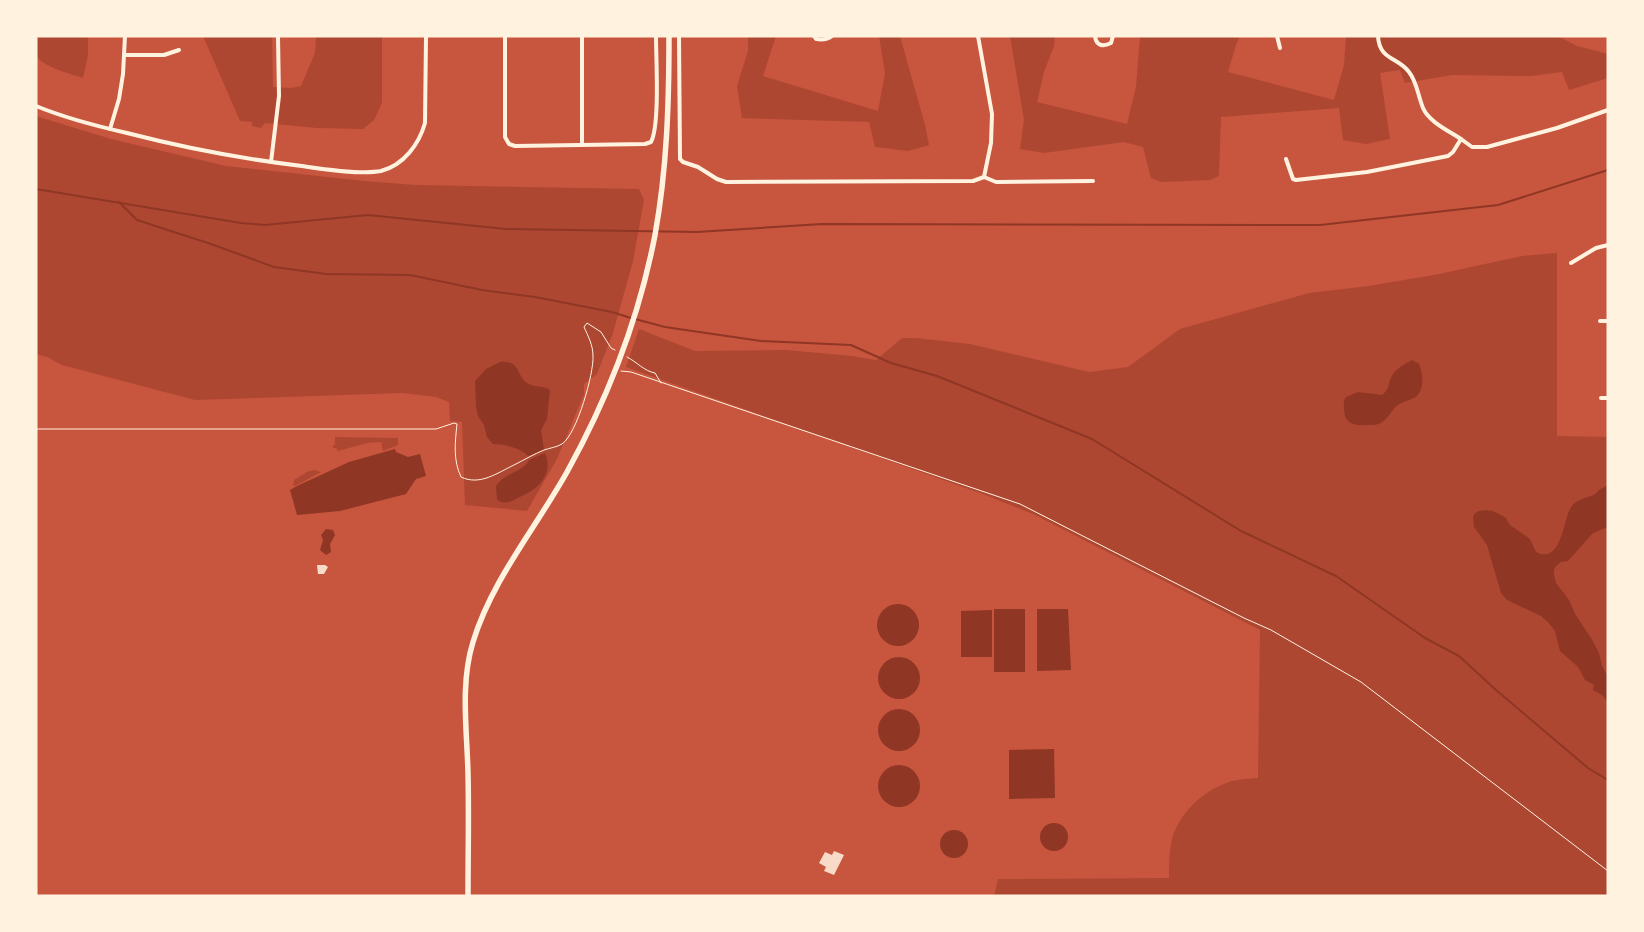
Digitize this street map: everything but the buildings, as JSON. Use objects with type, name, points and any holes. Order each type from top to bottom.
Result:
[{"type":"main road","points":[[468,896],[468,775],[465,697],[472,644],[495,590],[567,472],[596,416],[617,368],[636,311],[650,257],[661,191],[669,100],[669,36]]},
{"type":"street","points":[[110,129],[120,99],[124,36]]},
{"type":"street","points":[[271,162],[279,96],[278,36]]},
{"type":"street","points":[[36,106],[53,113],[110,129],[169,144],[229,156],[337,170],[382,171],[401,161],[422,136],[425,123],[426,36]]},
{"type":"street","points":[[505,36],[505,137],[509,144],[515,146],[646,144],[651,142],[654,136],[656,106],[656,36]]},
{"type":"street","points":[[582,36],[582,144]]},
{"type":"street","points":[[679,36],[680,159],[683,162],[698,167],[717,179],[726,182],[973,181],[984,177],[996,182],[1093,181]]},
{"type":"street","points":[[814,36],[816,39],[822,40],[832,36]]},
{"type":"street","points":[[978,36],[992,114],[991,142],[984,177]]},
{"type":"street","points":[[1095,36],[1095,41],[1105,46],[1112,43],[1113,36]]},
{"type":"street","points":[[1277,36],[1280,48]]},
{"type":"street","points":[[1378,36],[1380,48],[1384,54],[1406,68],[1410,73],[1423,110],[1436,122],[1472,147],[1487,147],[1557,128],[1608,110]]},
{"type":"street","points":[[124,55],[164,55],[179,50]]},
{"type":"street","points":[[1286,159],[1293,179],[1296,180],[1367,172],[1448,156],[1453,152],[1461,139]]},
{"type":"street","points":[[1571,263],[1596,248],[1608,245]]},
{"type":"street","points":[[1600,321],[1608,321]]},
{"type":"street","points":[[1601,398],[1608,398]]},
{"type":"path","points":[[36,429],[436,429],[454,423],[457,424],[455,461],[461,477],[476,481],[494,476],[527,458],[564,442],[575,424],[587,394],[593,355],[592,346],[584,327],[585,324]]},
{"type":"path","points":[[617,368],[1020,504],[1271,630],[1361,682],[1608,871]]},
{"type":"path","points":[[655,373],[661,383]]},
{"type":"shaded area","points":[[36,36],[88,36],[88,55],[83,78],[51,67],[40,60],[36,54]]},
{"type":"shaded area","points":[[203,36],[272,36],[273,87],[291,88],[301,86],[315,53],[316,36],[382,36],[382,103],[374,120],[363,129],[317,128],[265,123],[261,128],[252,126],[252,122],[240,121]]},
{"type":"shaded area","points":[[748,36],[776,36],[763,76],[878,111],[885,73],[879,36],[900,36],[929,145],[908,151],[875,147],[869,122],[742,118],[737,86],[748,51]]},
{"type":"shaded area","points":[[1010,36],[1055,36],[1054,46],[1044,72],[1037,102],[1127,124],[1136,87],[1140,36],[1240,36],[1228,72],[1334,100],[1344,65],[1346,36],[1558,36],[1577,46],[1608,54],[1608,78],[1569,90],[1562,72],[1531,76],[1452,75],[1405,83],[1400,70],[1380,73],[1390,139],[1366,144],[1343,140],[1339,108],[1221,117],[1219,176],[1210,180],[1161,182],[1151,178],[1143,147],[1124,142],[1044,153],[1020,149],[1024,120]]},
{"type":"shaded area","points":[[36,116],[111,139],[226,166],[415,185],[639,189],[644,200],[633,261],[613,333],[597,374],[584,384],[584,394],[557,459],[527,511],[465,505],[462,422],[450,421],[449,402],[436,397],[402,393],[195,400],[62,365],[47,357],[36,354]]},
{"type":"shaded area","points":[[1557,253],[1557,436],[1608,437],[1608,896],[994,896],[998,879],[1169,878],[1172,839],[1185,813],[1199,799],[1215,788],[1228,782],[1258,778],[1260,630],[1033,514],[980,493],[626,367],[639,329],[695,351],[786,350],[876,360],[902,338],[916,338],[970,344],[1089,372],[1128,367],[1180,329],[1309,293],[1369,286],[1439,274],[1522,256]]},
{"type":"shaded area","points":[[1412,360],[1419,364],[1422,376],[1421,390],[1416,397],[1398,405],[1379,424],[1358,425],[1348,421],[1344,413],[1346,397],[1358,392],[1382,395],[1387,390],[1396,371]]},
{"type":"shaded area","points":[[500,362],[512,363],[527,383],[550,390],[547,419],[541,430],[544,450],[528,456],[512,447],[493,444],[487,437],[476,407],[475,381],[486,369]]},
{"type":"shaded area","points":[[335,437],[398,438],[398,445],[383,451],[381,442],[367,443],[338,451],[336,448],[333,448]]},
{"type":"shaded area","points":[[395,449],[396,452],[408,457],[420,454],[426,476],[416,479],[406,494],[340,511],[297,515],[290,490],[349,462]]},
{"type":"shaded area","points":[[545,453],[548,467],[539,485],[510,502],[497,500],[496,486],[500,481],[523,467],[529,460]]},
{"type":"shaded area","points":[[314,470],[321,472],[295,486],[293,485],[294,480]]},
{"type":"shaded area","points":[[1608,485],[1608,527],[1593,533],[1568,561],[1561,562],[1556,566],[1554,575],[1556,583],[1569,600],[1575,614],[1599,653],[1602,666],[1608,677],[1608,702],[1602,695],[1593,690],[1594,685],[1585,680],[1578,667],[1560,651],[1555,631],[1548,622],[1541,616],[1507,600],[1501,593],[1487,545],[1474,527],[1473,517],[1475,513],[1486,510],[1501,515],[1506,518],[1510,525],[1530,539],[1536,552],[1545,554],[1551,552],[1556,547],[1573,504],[1594,495]]},
{"type":"shaded area","points":[[326,529],[333,530],[335,535],[330,544],[331,552],[326,555],[320,550],[323,540],[321,535]]},
{"type":"shaded area","points":[[898,604],[913,610],[919,625],[913,640],[898,646],[883,640],[877,625],[883,610]]},
{"type":"shaded area","points":[[994,609],[1025,609],[1025,672],[994,672]]},
{"type":"shaded area","points":[[1037,609],[1068,609],[1071,670],[1037,671]]},
{"type":"shaded area","points":[[992,610],[992,657],[961,657],[961,611]]},
{"type":"shaded area","points":[[899,657],[914,663],[920,678],[914,693],[899,699],[884,693],[878,678],[884,663]]},
{"type":"shaded area","points":[[899,709],[914,715],[920,730],[914,745],[899,751],[884,745],[878,730],[884,715]]},
{"type":"shaded area","points":[[1054,749],[1055,798],[1009,799],[1009,750]]},
{"type":"shaded area","points":[[899,765],[914,771],[920,786],[914,801],[899,807],[884,801],[878,786],[884,771]]},
{"type":"shaded area","points":[[1054,823],[1064,827],[1068,837],[1064,847],[1054,851],[1044,847],[1040,837],[1044,827]]},
{"type":"shaded area","points":[[954,830],[964,834],[968,844],[964,854],[954,858],[944,854],[940,844],[944,834]]},
{"type":"waterway","points":[[36,189],[241,223],[265,225],[368,215],[506,229],[697,232],[822,224],[1320,225],[1498,205],[1608,170]]},
{"type":"waterway","points":[[119,202],[137,220],[274,267],[326,274],[410,275],[482,290],[535,297],[612,312],[631,318]]},
{"type":"waterway","points":[[635,319],[665,327],[761,341],[851,345],[891,363],[937,376],[1092,439],[1241,531],[1336,576],[1425,638],[1459,656],[1588,768],[1608,780]]}]
